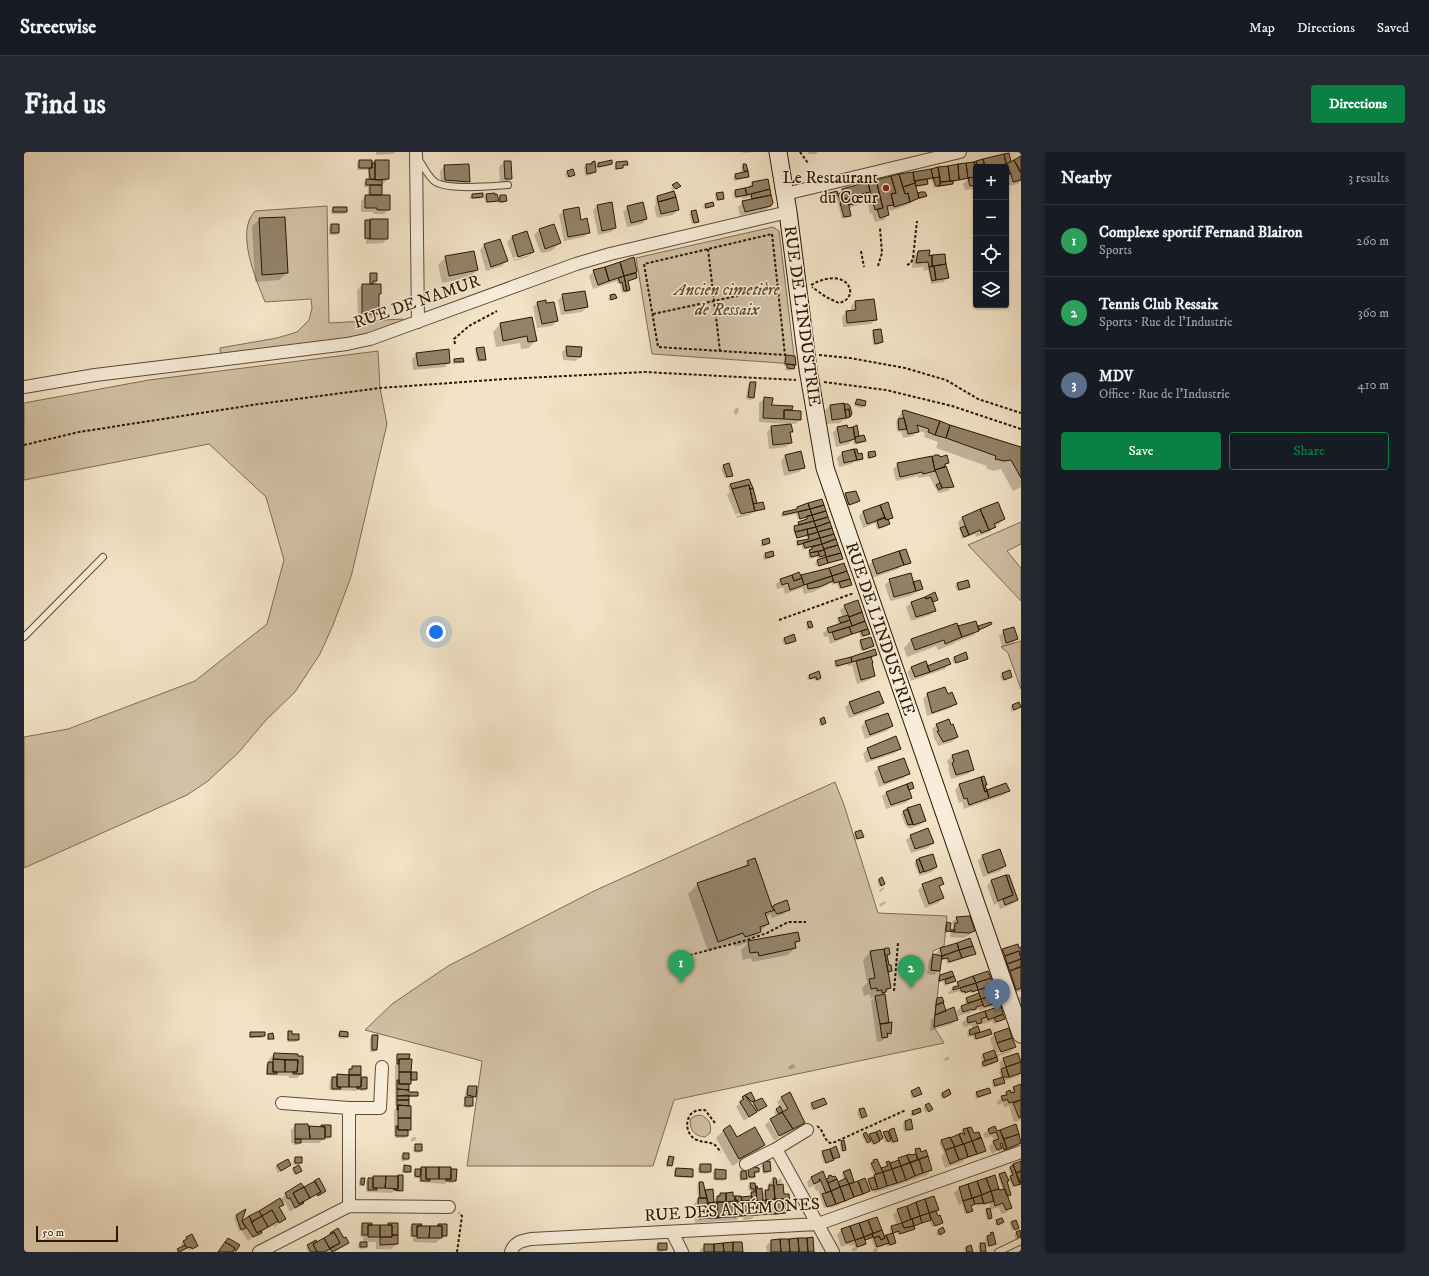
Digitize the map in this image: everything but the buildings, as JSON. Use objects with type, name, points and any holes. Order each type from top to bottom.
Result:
[{"type":"street","name":"RUE DE L'INDUSTRIE","points":[[778,152],[788,212],[810,381],[825,468],[1021,1034]]},
{"type":"street","points":[[785,194],[960,152]]},
{"type":"street","points":[[416,154],[418,322]]},
{"type":"street","name":"RUE DE NAMUR","points":[[24,387],[95,375],[347,344],[385,335],[522,283],[596,258],[788,212]]},
{"type":"street","points":[[282,1103],[349,1108],[380,1108],[382,1067]]},
{"type":"street","points":[[349,1108],[349,1206]]},
{"type":"street","points":[[746,1164],[776,1149],[807,1130]]},
{"type":"street","points":[[776,1149],[834,1252]]},
{"type":"street","name":"RUE DES ANÉMONES","points":[[511,1252],[511,1249],[518,1242],[531,1239],[818,1224],[1021,1152]]},
{"type":"street","points":[[258,1252],[349,1206],[449,1207]]},
{"type":"street","points":[[672,1232],[682,1252]]},
{"type":"lane","points":[[416,154],[434,182],[441,185],[460,187],[508,185]]},
{"type":"lane","points":[[24,636],[103,557]]},
{"type":"lane","points":[[998,1252],[1021,1241]]},
{"type":"path","points":[[800,152],[808,163]]},
{"type":"path","points":[[907,265],[911,263],[918,221]]},
{"type":"path","points":[[878,266],[882,253],[880,228]]},
{"type":"path","points":[[772,234],[779,287],[785,355],[658,347],[644,264],[772,234]]},
{"type":"path","points":[[708,249],[720,351]]},
{"type":"path","points":[[862,251],[864,267]]},
{"type":"path","points":[[840,278],[849,286],[850,294],[848,299],[840,303],[826,297],[810,286],[823,279],[840,278]]},
{"type":"path","points":[[652,314],[779,287]]},
{"type":"path","points":[[455,344],[454,339],[469,326],[497,310]]},
{"type":"path","points":[[806,353],[905,368],[946,380],[978,399],[1021,413]]},
{"type":"path","points":[[24,445],[102,428],[259,404],[380,388],[504,379],[645,372],[810,381],[886,390],[952,406],[1021,429]]},
{"type":"path","points":[[779,620],[866,588]]},
{"type":"path","points":[[675,959],[747,940],[767,933],[788,922],[806,922]]},
{"type":"path","points":[[894,991],[898,943]]},
{"type":"path","points":[[715,1123],[705,1110],[698,1110],[692,1112],[686,1123],[688,1131],[692,1137],[715,1145],[721,1152]]},
{"type":"path","points":[[807,1130],[813,1126],[818,1126],[822,1129],[826,1140],[830,1143],[835,1142],[906,1110]]},
{"type":"path","points":[[449,1207],[462,1216],[457,1252]]},
{"type":"green space","points":[[327,206],[329,323],[403,319],[395,328],[373,335],[221,357],[220,348],[277,338],[297,332],[309,320],[312,308],[311,299],[265,302],[249,256],[247,243],[249,220],[255,211]]},
{"type":"green space","name":"Ancien cimetière de Ressaix","points":[[773,227],[779,231],[795,364],[652,354],[636,258]]},
{"type":"green space","points":[[378,351],[380,388],[387,424],[351,577],[333,625],[320,654],[295,692],[266,720],[239,752],[208,781],[187,795],[24,868],[24,737],[68,729],[195,681],[267,624],[284,560],[266,497],[209,444],[24,480],[24,403],[149,380]]},
{"type":"green space","points":[[1021,522],[1021,544],[1007,551],[1021,568],[1021,601],[968,545]]},
{"type":"green space","points":[[1021,641],[1021,689],[1008,653],[1001,647]]},
{"type":"green space","points":[[835,782],[844,805],[878,913],[947,916],[944,946],[933,951],[931,970],[940,971],[934,1027],[944,1043],[674,1100],[653,1166],[467,1166],[482,1061],[365,1030],[392,1004],[448,966],[594,891]]},
{"type":"green space","points":[[701,1115],[708,1120],[711,1127],[710,1133],[705,1137],[695,1134],[691,1127],[690,1119]]},
{"type":"place","name":"Le Restaurant du Cœur","points":[[886,188]]},
{"type":"place","name":"Complexe sportif Fernand Blairon","points":[[681,983]]},
{"type":"place","name":"Tennis Club Ressaix","points":[[911,988]]},
{"type":"place","name":"MDV","points":[[997,1012]]}]
